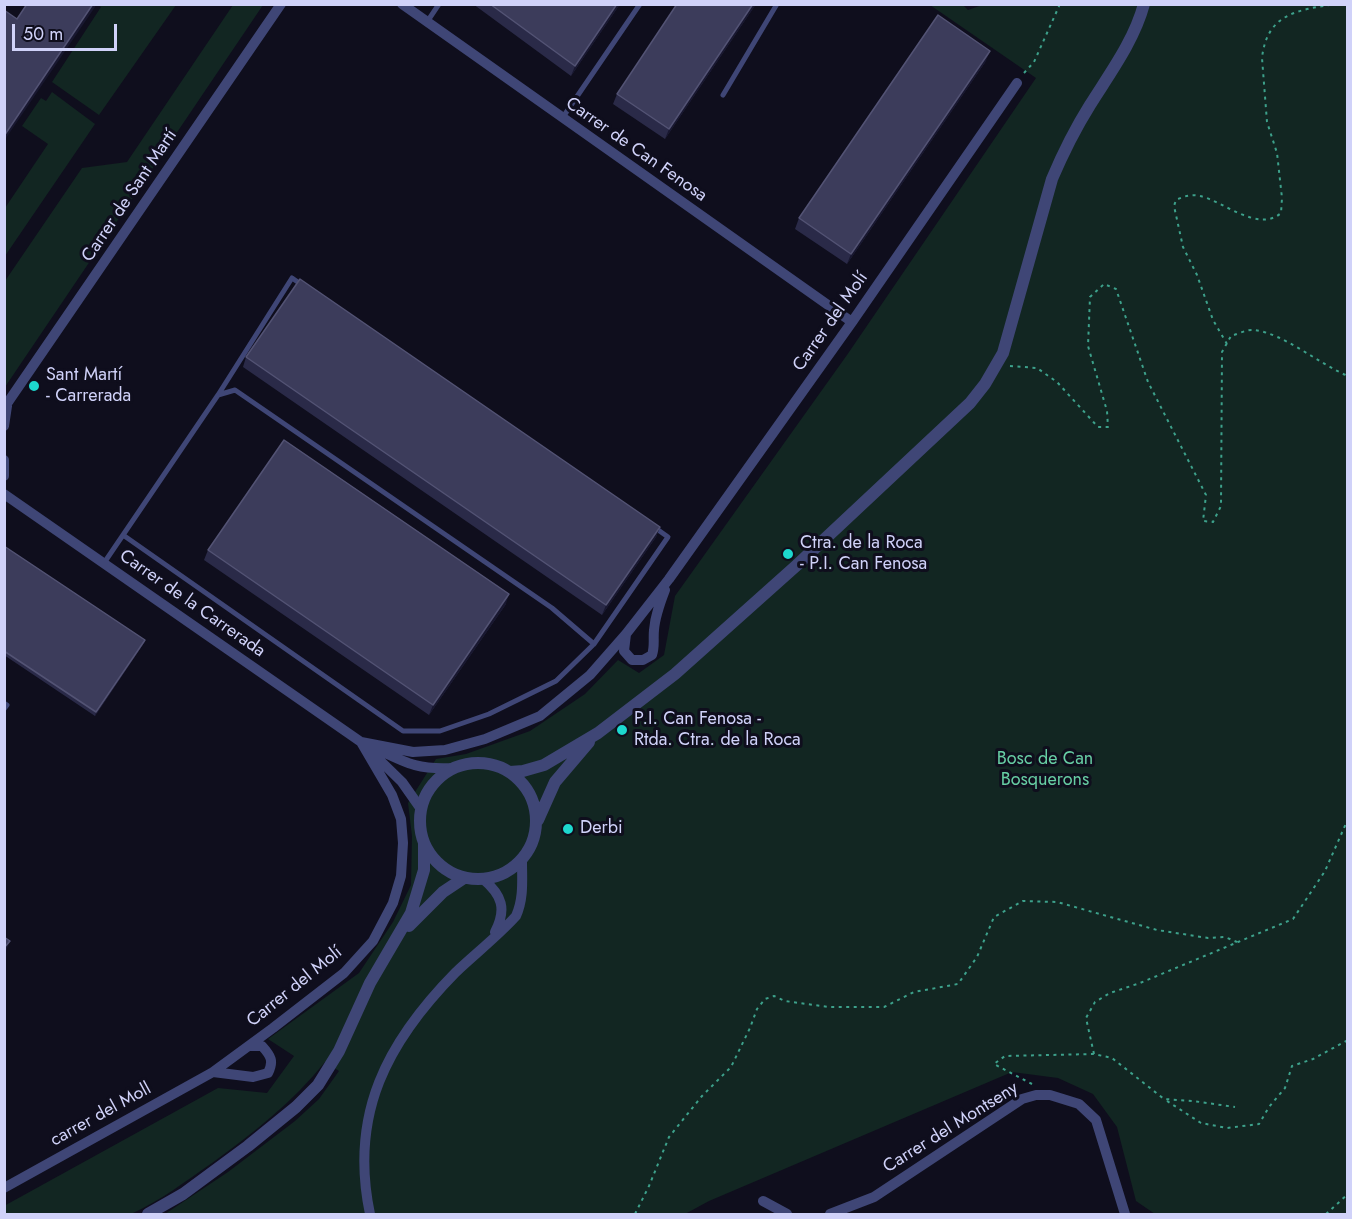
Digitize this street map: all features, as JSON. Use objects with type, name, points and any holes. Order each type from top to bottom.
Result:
[{"type":"street","name":"Carrer de Sant Martí","points":[[4,426],[6,407],[281,4]]},
{"type":"street","name":"Carrer de Can Fenosa","points":[[402,4],[852,322]]},
{"type":"street","points":[[148,1215],[183,1194],[248,1146],[296,1107],[318,1085],[339,1052],[370,983],[411,913],[424,870],[420,809],[433,784],[454,768],[479,764],[510,772],[544,765],[598,733],[675,674],[797,565],[970,402],[997,365],[1010,334],[1052,179],[1073,134],[1136,29],[1144,4]]},
{"type":"street","name":"Carrer del Molí","points":[[361,742],[413,752],[445,750],[486,739],[540,716],[590,675],[627,634],[669,579],[852,322],[1017,83]]},
{"type":"street","points":[[4,460],[4,477]]},
{"type":"street","name":"Carrer de la Carrerada","points":[[4,494],[361,742],[402,782],[420,809]]},
{"type":"street","name":"Carrer del Molí","points":[[627,634],[624,651],[632,660],[643,660],[652,655],[659,606],[669,579]]},
{"type":"street","points":[[424,843],[438,863],[464,878],[483,879],[500,874],[522,861],[532,845],[537,822],[555,782],[598,733]]},
{"type":"street","name":"Carrer del Molí","points":[[213,1072],[344,973],[373,941],[393,903],[401,876],[403,843],[401,819],[392,795],[361,742]]},
{"type":"street","name":"Carrer de la Carrerada","points":[[361,742],[414,766],[435,769],[454,768]]},
{"type":"street","points":[[510,772],[520,780],[532,800],[537,822]]},
{"type":"street","points":[[370,1215],[364,1181],[363,1156],[370,1113],[381,1077],[398,1042],[413,1020],[456,973],[516,915],[521,905],[523,892],[522,861]]},
{"type":"street","points":[[397,937],[443,892],[464,878]]},
{"type":"street","points":[[483,879],[497,893],[501,901],[501,920],[492,937]]},
{"type":"street","name":"Carrer del Molí","points":[[213,1072],[253,1077],[268,1073],[272,1064],[271,1055],[262,1046],[249,1046]]},
{"type":"street","name":"carrer del Moll","points":[[4,1188],[213,1072]]},
{"type":"street","name":"Carrer del Montseny","points":[[830,1215],[874,1197],[1022,1099],[1036,1095],[1050,1095],[1079,1104],[1096,1120],[1125,1215]]},
{"type":"street","points":[[763,1201],[787,1215]]},
{"type":"lane","points":[[427,22],[439,4]]},
{"type":"lane","points":[[562,118],[640,4]]},
{"type":"lane","points":[[723,95],[777,4]]},
{"type":"lane","points":[[104,563],[218,395],[292,278],[311,291]]},
{"type":"lane","points":[[218,395],[235,390],[552,608],[594,644]]},
{"type":"lane","points":[[123,535],[403,731],[440,731],[489,714],[556,681],[594,644],[668,537],[649,523]]},
{"type":"lane","points":[[4,703],[7,705],[4,709]]},
{"type":"path","points":[[1017,83],[1034,62],[1060,4]]},
{"type":"path","points":[[1227,344],[1213,320],[1197,275],[1183,247],[1174,206],[1176,200],[1182,197],[1198,195],[1238,214],[1270,219],[1281,213],[1282,198],[1277,153],[1267,122],[1263,50],[1271,29],[1281,19],[1299,10],[1336,4]]},
{"type":"path","points":[[997,365],[1037,368],[1057,382],[1098,427],[1108,427],[1107,411],[1088,346],[1090,297],[1104,284],[1116,289],[1148,382],[1206,495],[1203,521],[1213,522],[1221,506],[1222,352],[1231,336],[1252,329],[1275,336],[1330,369],[1347,376]]},
{"type":"path","points":[[1094,1054],[1086,1018],[1095,1002],[1110,993],[1140,983],[1293,919],[1325,871],[1347,819]]},
{"type":"path","points":[[635,1215],[669,1137],[702,1096],[731,1066],[757,1009],[765,999],[774,996],[785,1001],[829,1006],[884,1007],[914,992],[958,984],[977,957],[994,916],[1023,901],[1057,902],[1157,930],[1208,938],[1225,938],[1237,942]]},
{"type":"path","points":[[1050,1095],[994,1064],[1005,1056],[1094,1054],[1112,1058],[1164,1100],[1201,1123],[1227,1128],[1259,1124],[1269,1107],[1285,1088],[1292,1066],[1313,1059],[1347,1040]]},
{"type":"path","points":[[1164,1100],[1193,1101],[1235,1107]]},
{"type":"path","points":[[1326,1215],[1347,1194]]},
{"type":"green space","name":"Bosc de Can Bosquerons","points":[[985,4],[1347,5],[1347,1214],[1155,1214],[1136,1201],[1117,1127],[1093,1094],[1058,1078],[1012,1072],[709,1201],[685,1214],[165,1214],[228,1172],[295,1121],[319,1099],[339,1071],[325,1062],[286,1104],[242,1140],[173,1190],[131,1214],[5,1214],[4,1206],[218,1088],[267,1093],[294,1056],[268,1039],[359,973],[393,922],[411,885],[412,836],[408,803],[436,759],[466,754],[530,731],[585,694],[618,660],[639,673],[664,655],[675,596],[847,355],[1036,78],[930,5],[963,5],[968,10]]},
{"type":"green space","points":[[98,5],[176,5],[99,115],[52,82],[101,7]]},
{"type":"green space","points":[[233,5],[263,5],[5,387],[5,281],[82,168],[127,162]]},
{"type":"green space","points":[[52,92],[95,124],[5,256],[5,208],[48,144],[22,126],[41,98],[46,101]]},
{"type":"building","points":[[27,4],[93,4],[4,136],[4,10],[17,19]]},
{"type":"building","points":[[490,4],[617,4],[575,66]]},
{"type":"building","points":[[677,4],[753,4],[669,129],[617,94]]},
{"type":"building","points":[[938,15],[990,51],[851,254],[799,218]]},
{"type":"building","points":[[300,279],[660,527],[606,605],[246,357]]},
{"type":"building","points":[[284,440],[509,594],[433,705],[208,550]]},
{"type":"building","points":[[4,546],[145,640],[96,712],[4,651]]},
{"type":"building","points":[[4,937],[10,941],[4,948]]},
{"type":"place","name":"Sant Martí - Carrerada","points":[[34,386]]},
{"type":"place","name":"Ctra. de la Roca - P.I. Can Fenosa","points":[[788,554]]},
{"type":"place","name":"P.I. Can Fenosa - Rtda. Ctra. de la Roca","points":[[622,730]]},
{"type":"place","name":"Derbi","points":[[568,829]]}]
